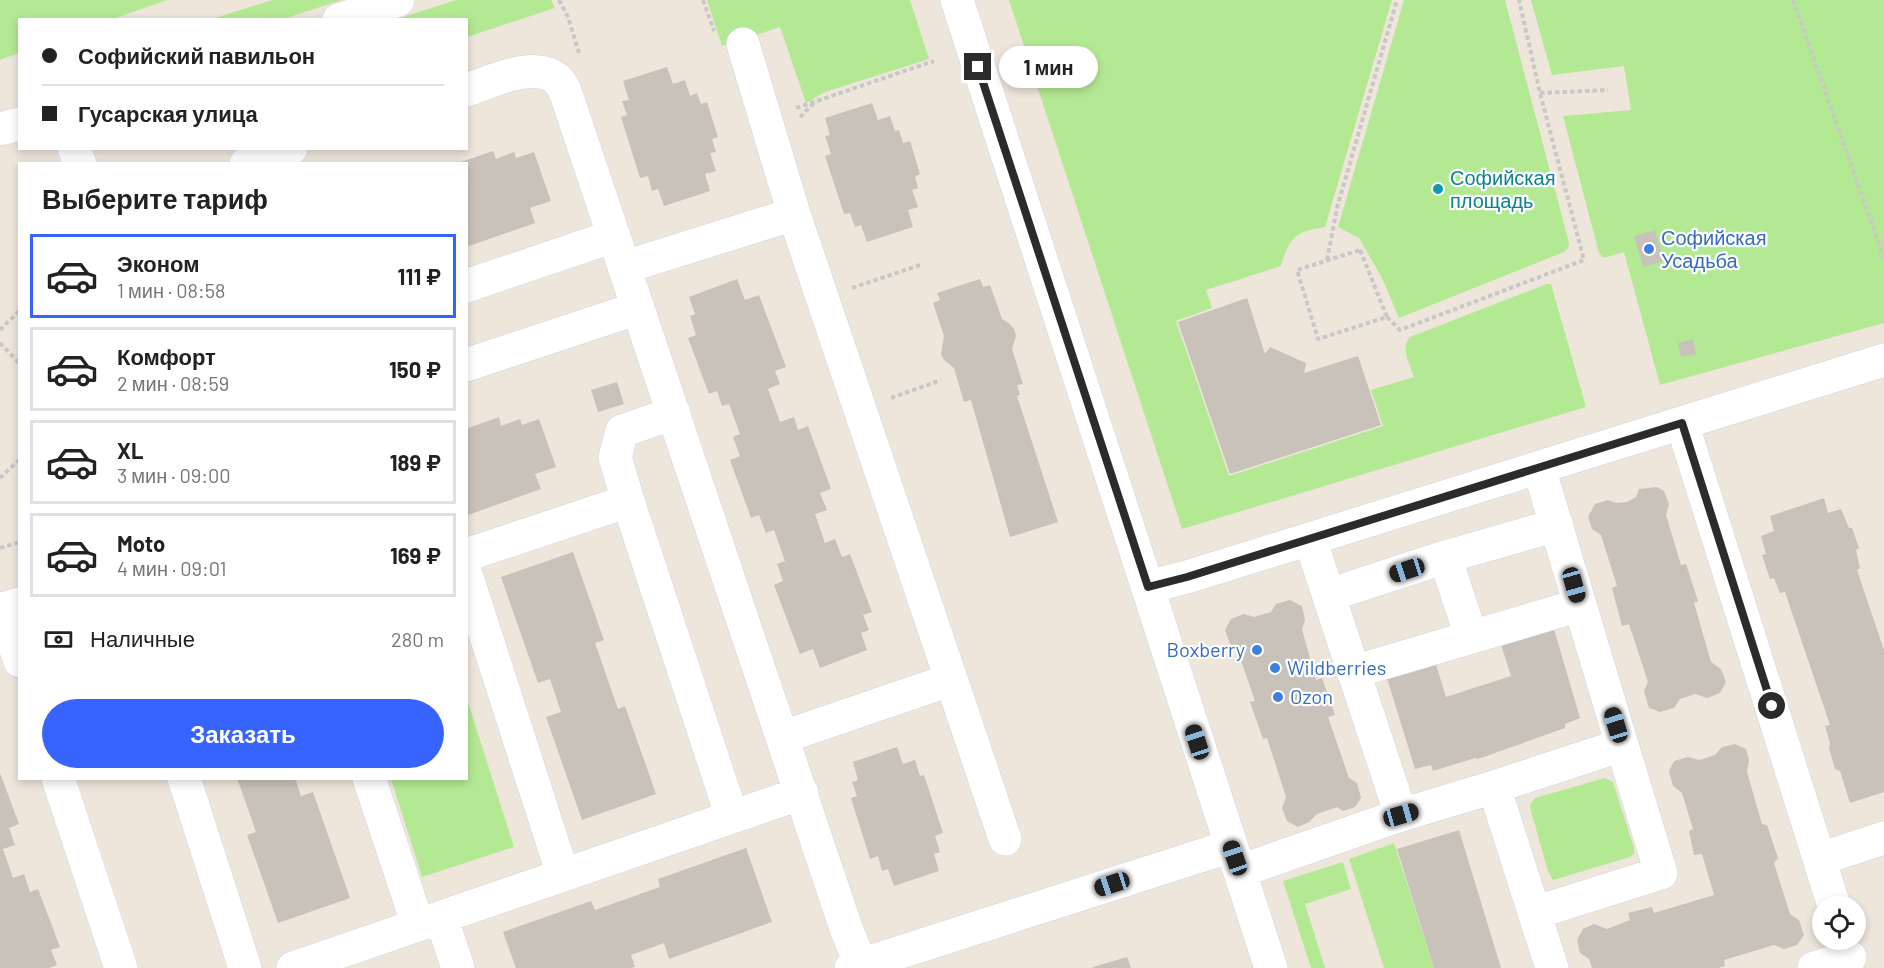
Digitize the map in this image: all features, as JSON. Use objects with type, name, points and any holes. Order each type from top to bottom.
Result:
[{"type":"street","points":[[345,18],[398,0]]},
{"type":"street","points":[[957,0],[1271,968]]},
{"type":"street","points":[[729,39],[765,119],[794,214],[1005,839]]},
{"type":"street","points":[[468,89],[525,71],[544,73],[557,79],[565,91],[802,793],[858,967],[925,957],[1235,858],[1401,815],[1622,745]]},
{"type":"street","points":[[0,129],[18,124]]},
{"type":"street","points":[[252,162],[285,150]]},
{"type":"street","points":[[625,267],[794,214]]},
{"type":"street","points":[[468,285],[614,236]]},
{"type":"street","points":[[468,364],[638,308]]},
{"type":"street","points":[[1148,587],[1187,577],[1884,360]]},
{"type":"street","points":[[674,413],[622,431],[615,457],[732,817]]},
{"type":"street","points":[[1682,423],[1831,896]]},
{"type":"street","points":[[1534,913],[1661,873],[1539,468]]},
{"type":"street","points":[[468,554],[628,501]]},
{"type":"street","points":[[1329,596],[1557,525]]},
{"type":"street","points":[[1310,539],[1401,815]]},
{"type":"street","points":[[1445,558],[1471,636]]},
{"type":"street","points":[[468,580],[563,875]]},
{"type":"street","points":[[18,605],[3,609],[18,655]]},
{"type":"street","points":[[1353,672],[1580,605]]},
{"type":"street","points":[[783,737],[950,680]]},
{"type":"street","points":[[59,780],[121,968]]},
{"type":"street","points":[[185,780],[245,968]]},
{"type":"street","points":[[370,780],[430,921],[458,968]]},
{"type":"street","points":[[1494,787],[1552,968]]},
{"type":"street","points":[[293,968],[802,793]]},
{"type":"street","points":[[1820,859],[1884,838]]},
{"type":"street","points":[[1814,968],[1849,955]]},
{"type":"path","points":[[560,0],[568,17],[582,62]]},
{"type":"path","points":[[703,0],[729,39]]},
{"type":"path","points":[[1327,260],[1337,208],[1397,0]]},
{"type":"path","points":[[1387,317],[1318,339],[1297,270],[1360,250],[1387,317],[1400,330],[1584,260],[1540,93],[1519,0]]},
{"type":"path","points":[[1793,0],[1884,258]]},
{"type":"path","points":[[765,119],[934,60]]},
{"type":"path","points":[[1540,93],[1608,90]]},
{"type":"path","points":[[823,298],[920,265]]},
{"type":"path","points":[[0,330],[18,312]]},
{"type":"path","points":[[0,343],[18,362]]},
{"type":"path","points":[[860,408],[941,380]]},
{"type":"path","points":[[0,478],[18,461]]},
{"type":"path","points":[[0,548],[18,543]]},
{"type":"green space","points":[[0,0],[167,0],[116,18],[18,18],[18,53],[0,60]]},
{"type":"green space","points":[[272,0],[342,0],[286,18],[215,18]]},
{"type":"green space","points":[[456,0],[551,0],[555,8],[468,37],[468,18],[400,18]]},
{"type":"green space","points":[[707,0],[910,0],[929,59],[825,92],[806,103],[780,27],[722,46]]},
{"type":"green space","points":[[1009,0],[1392,0],[1325,227],[1307,231],[1295,238],[1287,249],[1281,266],[1206,290],[1212,308],[1176,321],[1229,476],[1383,426],[1371,390],[1414,377],[1406,351],[1410,337],[1547,284],[1551,284],[1586,407],[1182,529]]},
{"type":"green space","points":[[1404,0],[1505,0],[1569,243],[1564,252],[1399,318],[1382,278],[1359,238],[1338,227]]},
{"type":"green space","points":[[1531,0],[1884,0],[1884,323],[1660,385],[1624,252],[1604,258],[1599,253],[1563,116],[1631,110],[1624,66],[1552,75]]},
{"type":"green space","points":[[468,702],[514,847],[422,877],[391,780],[468,780]]},
{"type":"green space","points":[[1605,778],[1613,782],[1634,854],[1553,880],[1548,871],[1530,805],[1535,798]]},
{"type":"green space","points":[[1394,843],[1434,968],[1384,968],[1349,859]]},
{"type":"green space","points":[[1343,862],[1351,889],[1305,904],[1325,968],[1311,968],[1283,881]]},
{"type":"building","points":[[667,67],[673,84],[685,80],[690,96],[697,93],[701,104],[707,102],[718,137],[712,139],[716,152],[710,153],[716,171],[705,174],[710,191],[664,206],[658,189],[652,191],[648,176],[640,178],[621,117],[627,115],[622,101],[629,100],[623,81]]},
{"type":"building","points":[[872,103],[878,120],[890,116],[895,131],[899,130],[903,143],[910,141],[920,174],[915,177],[918,188],[912,190],[918,207],[908,210],[913,227],[867,242],[861,225],[855,227],[850,213],[844,214],[825,156],[831,154],[825,136],[830,135],[825,118]]},
{"type":"building","points":[[493,151],[496,159],[514,152],[516,158],[534,152],[551,201],[530,208],[535,223],[468,246],[468,162],[461,162]]},
{"type":"building","name":"Софийская Усадьба","points":[[1655,230],[1664,261],[1643,267],[1634,236]]},
{"type":"building","points":[[737,279],[745,300],[759,295],[786,367],[775,371],[780,384],[768,389],[780,422],[794,417],[798,430],[808,426],[831,489],[820,493],[827,510],[815,514],[825,543],[835,539],[842,557],[850,554],[872,612],[863,615],[869,630],[861,633],[867,650],[820,668],[813,649],[800,654],[774,585],[783,581],[777,564],[785,561],[774,530],[766,533],[759,515],[751,518],[730,460],[740,456],[733,437],[740,434],[729,404],[722,406],[717,391],[709,394],[688,338],[696,335],[690,316],[695,314],[689,297]]},
{"type":"building","points":[[980,279],[983,287],[990,285],[1002,319],[1014,329],[1016,336],[1012,349],[1023,384],[1017,385],[1020,395],[1017,396],[1058,522],[1010,537],[971,400],[964,402],[954,368],[944,360],[941,354],[944,336],[933,303],[940,300],[937,293]]},
{"type":"building","points":[[1247,298],[1265,354],[1270,347],[1306,363],[1304,373],[1358,356],[1381,425],[1230,474],[1178,322]]},
{"type":"building","points":[[1693,339],[1696,354],[1681,357],[1678,343]]},
{"type":"building","points":[[617,382],[624,404],[598,412],[591,390]]},
{"type":"building","points":[[499,417],[501,426],[520,419],[522,425],[539,419],[556,467],[535,474],[541,489],[468,515],[468,428]]},
{"type":"building","points":[[1657,487],[1664,491],[1669,504],[1666,515],[1681,565],[1686,564],[1698,601],[1694,603],[1711,662],[1721,669],[1726,682],[1720,693],[1707,698],[1695,694],[1680,699],[1674,708],[1660,712],[1649,708],[1644,691],[1648,682],[1629,624],[1622,626],[1612,588],[1617,586],[1601,535],[1592,529],[1588,517],[1595,504],[1608,500],[1616,503],[1627,502],[1636,497],[1639,489]]},
{"type":"building","points":[[1824,498],[1828,513],[1841,509],[1849,528],[1852,528],[1859,548],[1856,550],[1860,568],[1857,570],[1884,650],[1884,792],[1850,803],[1840,771],[1835,769],[1825,726],[1830,725],[1785,592],[1780,593],[1774,578],[1770,579],[1762,555],[1766,554],[1761,536],[1774,531],[1770,516]]},
{"type":"building","points":[[573,552],[604,640],[595,643],[618,709],[625,706],[656,794],[582,820],[546,717],[561,712],[550,679],[538,683],[501,577]]},
{"type":"building","points":[[1290,600],[1302,606],[1305,620],[1302,629],[1316,680],[1322,678],[1335,715],[1328,717],[1349,778],[1357,783],[1361,798],[1355,807],[1343,811],[1337,807],[1317,814],[1309,822],[1298,827],[1287,821],[1282,808],[1286,797],[1267,738],[1263,739],[1250,702],[1255,701],[1237,649],[1230,644],[1225,630],[1231,619],[1244,614],[1254,617],[1271,612],[1276,604]]},
{"type":"building","points":[[1552,622],[1580,718],[1565,724],[1565,728],[1478,759],[1433,771],[1431,765],[1415,769],[1386,675],[1435,661],[1446,697],[1511,676],[1499,638]]},
{"type":"building","points":[[1735,744],[1746,749],[1749,760],[1747,772],[1762,824],[1767,825],[1778,858],[1774,863],[1790,914],[1799,920],[1804,935],[1797,945],[1784,949],[1774,945],[1724,960],[1725,966],[1718,968],[1592,968],[1589,959],[1580,953],[1577,940],[1583,929],[1594,924],[1607,929],[1630,920],[1628,913],[1652,907],[1654,913],[1714,895],[1702,854],[1694,855],[1689,831],[1693,829],[1682,793],[1673,786],[1669,771],[1674,761],[1688,757],[1699,760],[1715,755],[1722,747]]},
{"type":"building","points":[[897,747],[903,764],[915,760],[920,776],[924,775],[943,833],[935,836],[940,852],[934,854],[939,871],[894,886],[888,869],[882,871],[878,856],[870,859],[851,798],[857,796],[852,782],[858,780],[853,762]]},
{"type":"building","points":[[0,773],[19,824],[9,828],[15,845],[3,849],[13,878],[24,874],[30,892],[38,889],[60,947],[51,950],[57,965],[49,968],[0,968]]},
{"type":"building","points":[[238,780],[296,780],[301,796],[313,792],[350,898],[278,923],[247,835],[256,832]]},
{"type":"building","points":[[1459,830],[1501,968],[1434,968],[1397,849]]},
{"type":"building","points":[[746,848],[772,922],[669,959],[664,943],[631,955],[635,967],[631,968],[516,968],[503,932],[591,901],[595,910],[660,887],[658,879]]},
{"type":"building","points":[[1127,957],[1131,968],[1093,968],[1093,967]]},
{"type":"place","name":"Софийская площадь","points":[[1438,189]]},
{"type":"place","name":"Софийская Усадьба","points":[[1649,249]]},
{"type":"place","name":"Boxberry","points":[[1257,650]]},
{"type":"place","name":"Wildberries","points":[[1275,668]]},
{"type":"place","name":"Ozon","points":[[1278,697]]},
{"type":"route","points":[[978,67],[1148,587],[1187,577],[1682,423],[1772,706]]}]
